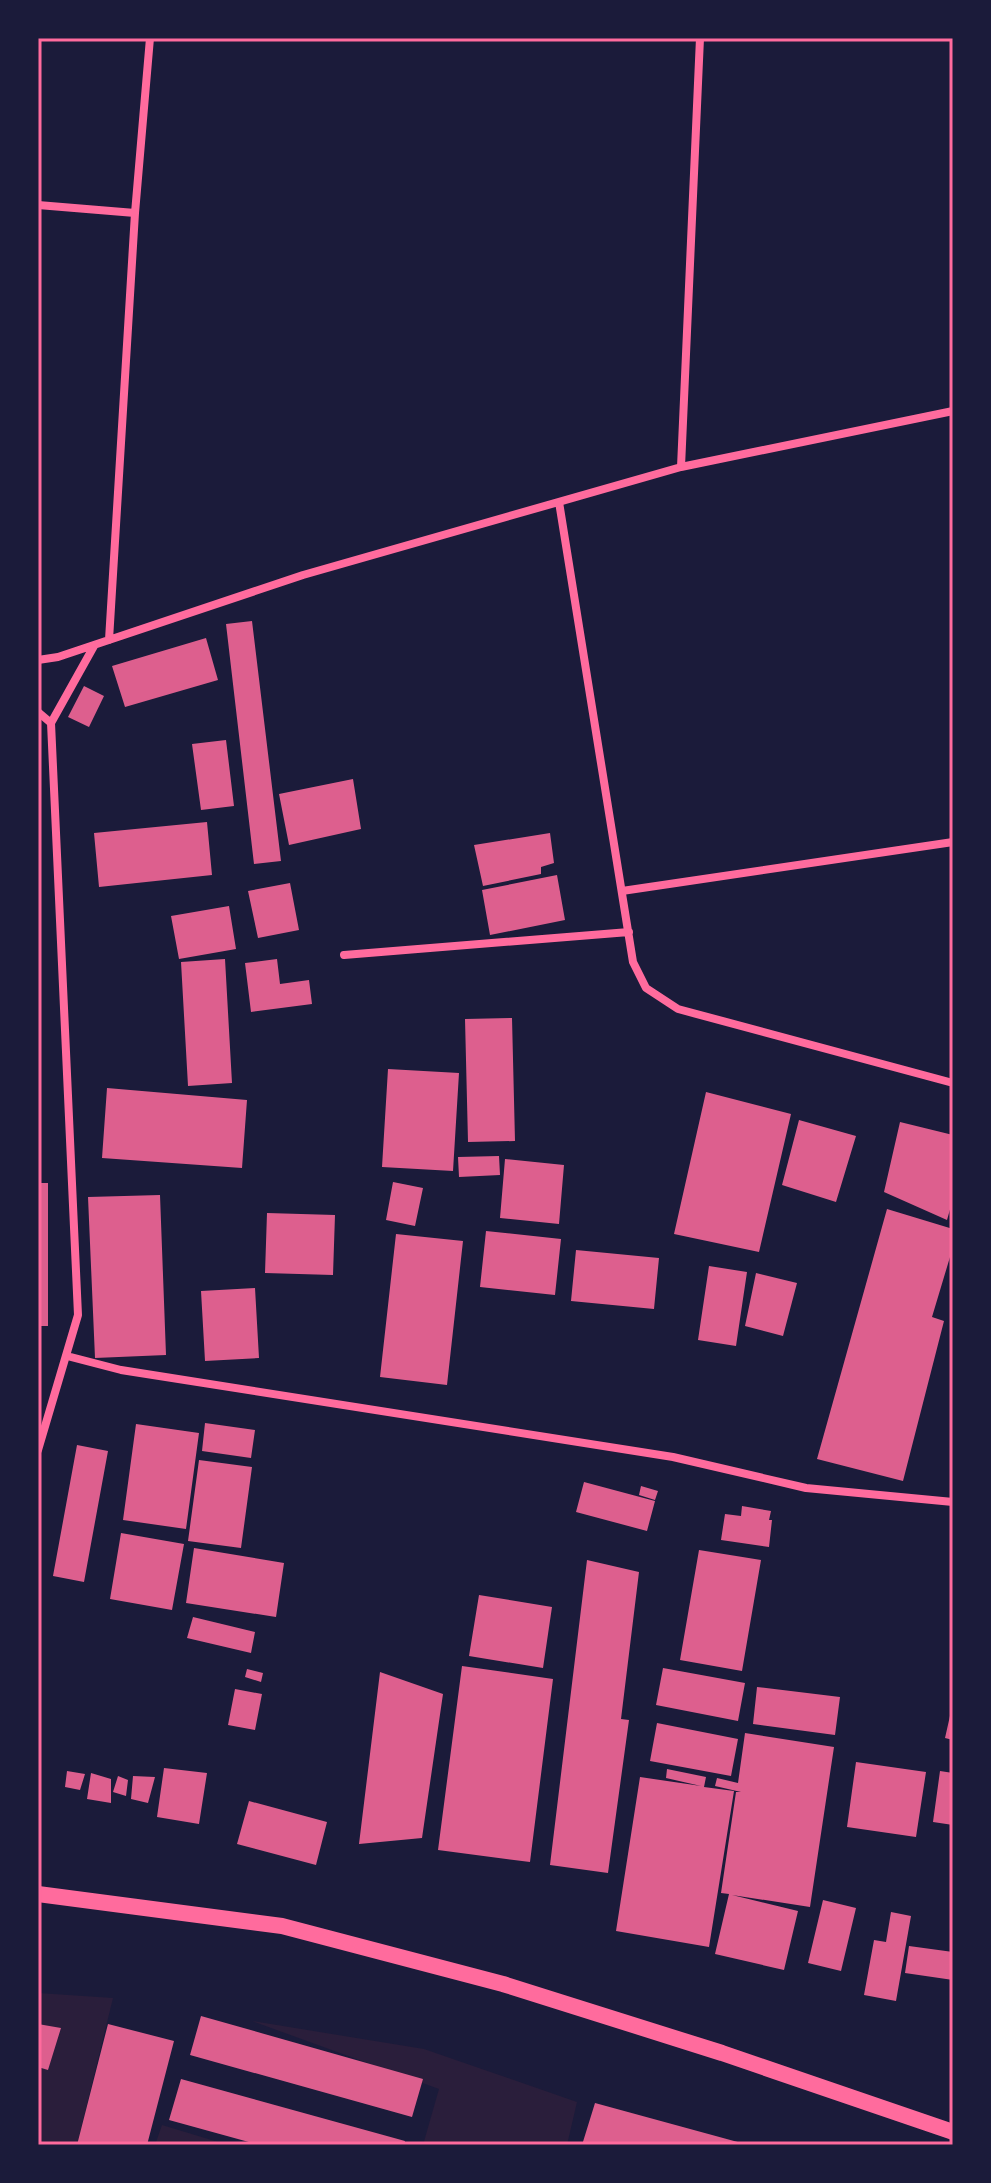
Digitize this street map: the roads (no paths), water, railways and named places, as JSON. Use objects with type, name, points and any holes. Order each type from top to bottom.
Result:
[{"type":"main road","points":[[38,1894],[282,1926],[503,1984],[722,2053],[953,2132]]},
{"type":"street","points":[[109,640],[135,213],[150,38]]},
{"type":"street","points":[[681,467],[700,38]]},
{"type":"street","points":[[38,205],[135,213]]},
{"type":"street","points":[[38,660],[58,657],[303,575],[681,467],[953,411]]},
{"type":"street","points":[[559,502],[633,962],[646,988],[678,1009],[953,1083]]},
{"type":"street","points":[[38,1450],[78,1315],[51,723],[94,645]]},
{"type":"street","points":[[38,712],[51,723]]},
{"type":"street","points":[[622,891],[953,842]]},
{"type":"street","points":[[344,955],[629,932]]},
{"type":"street","points":[[67,1356],[121,1370],[673,1457],[806,1488],[953,1502]]}]
